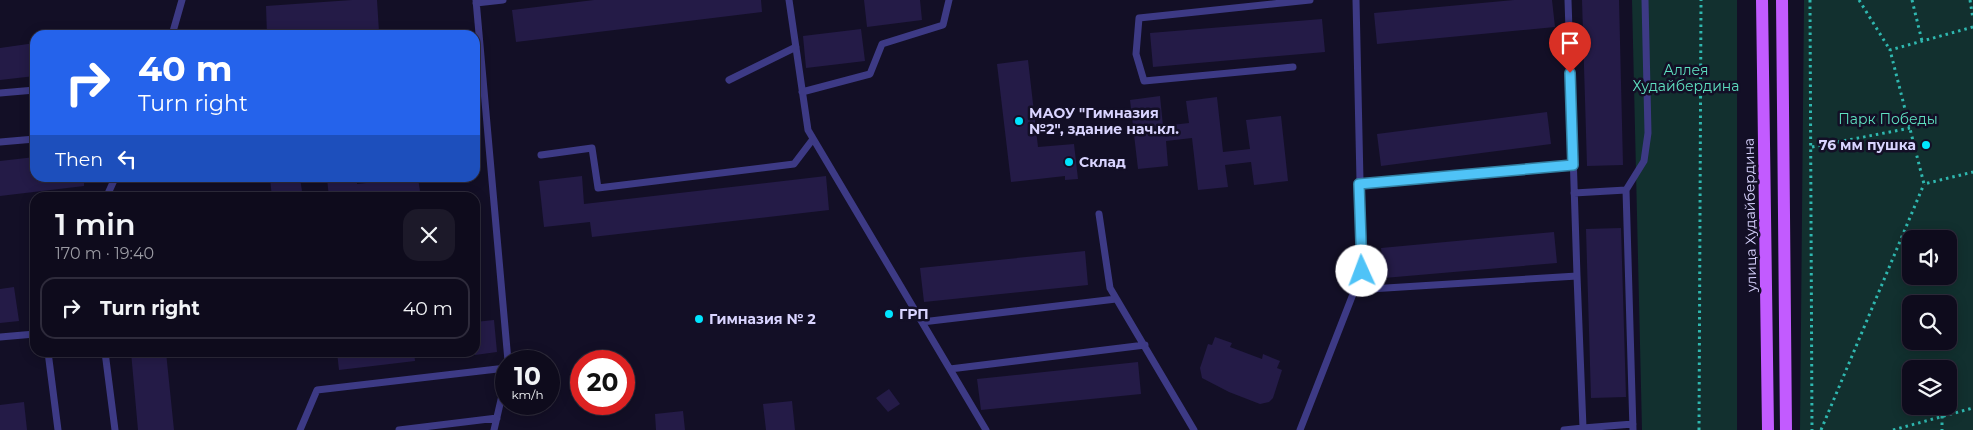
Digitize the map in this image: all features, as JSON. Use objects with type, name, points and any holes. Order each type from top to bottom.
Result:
[{"type":"main road","name":"улица Худайбердина","points":[[1762,0],[1768,430]]},
{"type":"main road","points":[[1782,0],[1786,430]]},
{"type":"lane","points":[[173,30],[182,0]]},
{"type":"lane","points":[[478,30],[476,2],[504,0]]},
{"type":"lane","points":[[789,0],[808,130],[986,430]]},
{"type":"lane","points":[[802,92],[870,74],[882,44],[943,25],[949,0]]},
{"type":"lane","points":[[1293,67],[1144,81],[1136,54],[1140,18],[1259,3],[1310,0]]},
{"type":"lane","points":[[1300,430],[1362,271],[1356,0]]},
{"type":"lane","points":[[1568,0],[1583,428]]},
{"type":"lane","points":[[1564,430],[1633,427],[1626,190],[1644,161],[1648,133],[1645,0]]},
{"type":"lane","points":[[480,47],[507,350]]},
{"type":"lane","points":[[729,80],[796,48]]},
{"type":"lane","points":[[0,93],[30,90]]},
{"type":"lane","points":[[0,142],[30,139]]},
{"type":"lane","points":[[541,155],[592,148],[598,188],[794,164],[813,139]]},
{"type":"lane","points":[[1359,184],[1573,165]]},
{"type":"lane","points":[[1574,193],[1626,190]]},
{"type":"lane","points":[[1099,214],[1110,288],[1194,430]]},
{"type":"lane","points":[[1354,290],[1577,276]]},
{"type":"lane","points":[[922,322],[1116,299]]},
{"type":"lane","points":[[0,337],[30,334]]},
{"type":"lane","points":[[950,369],[1145,345]]},
{"type":"lane","points":[[49,357],[58,430]]},
{"type":"lane","points":[[105,357],[115,430]]},
{"type":"lane","points":[[300,430],[316,390],[495,369]]},
{"type":"lane","points":[[494,430],[498,415]]},
{"type":"lane","points":[[398,430],[497,418]]},
{"type":"path","points":[[1699,430],[1701,0]]},
{"type":"path","points":[[1810,0],[1812,430]]},
{"type":"path","points":[[1821,430],[1924,184],[1890,50],[1859,0]]},
{"type":"path","points":[[1912,0],[1922,41]]},
{"type":"path","points":[[1970,0],[1973,19]]},
{"type":"path","points":[[1890,50],[1973,28]]},
{"type":"path","points":[[1812,147],[1910,128]]},
{"type":"path","points":[[1924,184],[1973,172]]},
{"type":"path","points":[[1893,430],[1973,408]]},
{"type":"path","points":[[1942,416],[1942,430]]},
{"type":"green space","name":"Аллея Худайбердина","points":[[1632,0],[1737,0],[1737,430],[1642,430]]},
{"type":"green space","name":"Парк Победы","points":[[1804,0],[1973,0],[1973,430],[1800,430]]},
{"type":"building","points":[[377,0],[379,30],[267,30],[266,6]]},
{"type":"building","points":[[594,0],[761,0],[762,12],[516,42],[512,10]]},
{"type":"building","points":[[864,0],[920,0],[922,20],[867,27]]},
{"type":"building","points":[[1514,0],[1552,0],[1555,27],[1377,44],[1374,13]]},
{"type":"building","points":[[1582,0],[1619,0],[1623,165],[1587,166]]},
{"type":"building","points":[[1322,19],[1325,52],[1153,67],[1150,33]]},
{"type":"building","points":[[861,29],[865,61],[806,68],[803,36]]},
{"type":"building","points":[[30,44],[30,77],[0,80],[0,48]]},
{"type":"building","name":"МАОУ \"Гимназия №2\", здание нач.кл.","points":[[1028,60],[1038,147],[1074,144],[1078,179],[1065,180],[1065,176],[1011,182],[997,64]]},
{"type":"building","points":[[1160,96],[1163,126],[1189,123],[1186,101],[1217,97],[1223,152],[1250,149],[1246,120],[1281,116],[1288,181],[1254,185],[1251,162],[1225,165],[1228,187],[1198,190],[1192,138],[1166,141],[1168,166],[1138,169],[1130,100]]},
{"type":"building","points":[[1547,112],[1551,144],[1381,166],[1377,134]]},
{"type":"building","points":[[30,158],[30,182],[84,182],[84,186],[0,196],[0,161]]},
{"type":"building","points":[[582,176],[584,204],[826,176],[829,210],[592,237],[590,222],[544,227],[539,181]]},
{"type":"building","points":[[270,182],[301,182],[302,192],[271,192]]},
{"type":"building","points":[[327,182],[357,182],[357,184],[419,182],[420,192],[328,192]]},
{"type":"building","points":[[1621,228],[1626,397],[1591,398],[1586,229]]},
{"type":"building","points":[[1554,232],[1557,263],[1384,278],[1381,248]]},
{"type":"building","points":[[1085,251],[1088,285],[924,302],[920,268]]},
{"type":"building","points":[[14,287],[19,321],[0,323],[0,289]]},
{"type":"building","points":[[494,320],[497,350],[495,352],[480,354],[480,321]]},
{"type":"building","points":[[1215,337],[1232,343],[1230,347],[1262,359],[1263,354],[1280,361],[1277,368],[1282,370],[1273,398],[1269,402],[1260,404],[1229,392],[1202,378],[1200,368],[1208,344],[1212,345]]},
{"type":"building","points":[[131,357],[167,357],[174,430],[138,430]]},
{"type":"building","points":[[338,357],[415,357],[415,361],[339,370]]},
{"type":"building","points":[[1138,362],[1141,394],[981,410],[977,379]]},
{"type":"building","points":[[889,389],[900,404],[888,412],[876,398]]},
{"type":"building","points":[[792,401],[795,430],[766,430],[763,404]]},
{"type":"building","points":[[24,402],[27,430],[0,430],[0,405]]},
{"type":"building","points":[[683,411],[685,430],[656,430],[655,414]]},
{"type":"place","name":"МАОУ \"Гимназия №2\", здание нач.кл.","points":[[1019,121]]},
{"type":"place","name":"76 мм пушка","points":[[1926,145]]},
{"type":"place","name":"Склад","points":[[1069,162]]},
{"type":"place","name":"ГРП","points":[[889,314]]},
{"type":"place","name":"Гимназия № 2","points":[[699,319]]},
{"type":"route","points":[[1362,271],[1359,184],[1573,165],[1570,73]]}]
